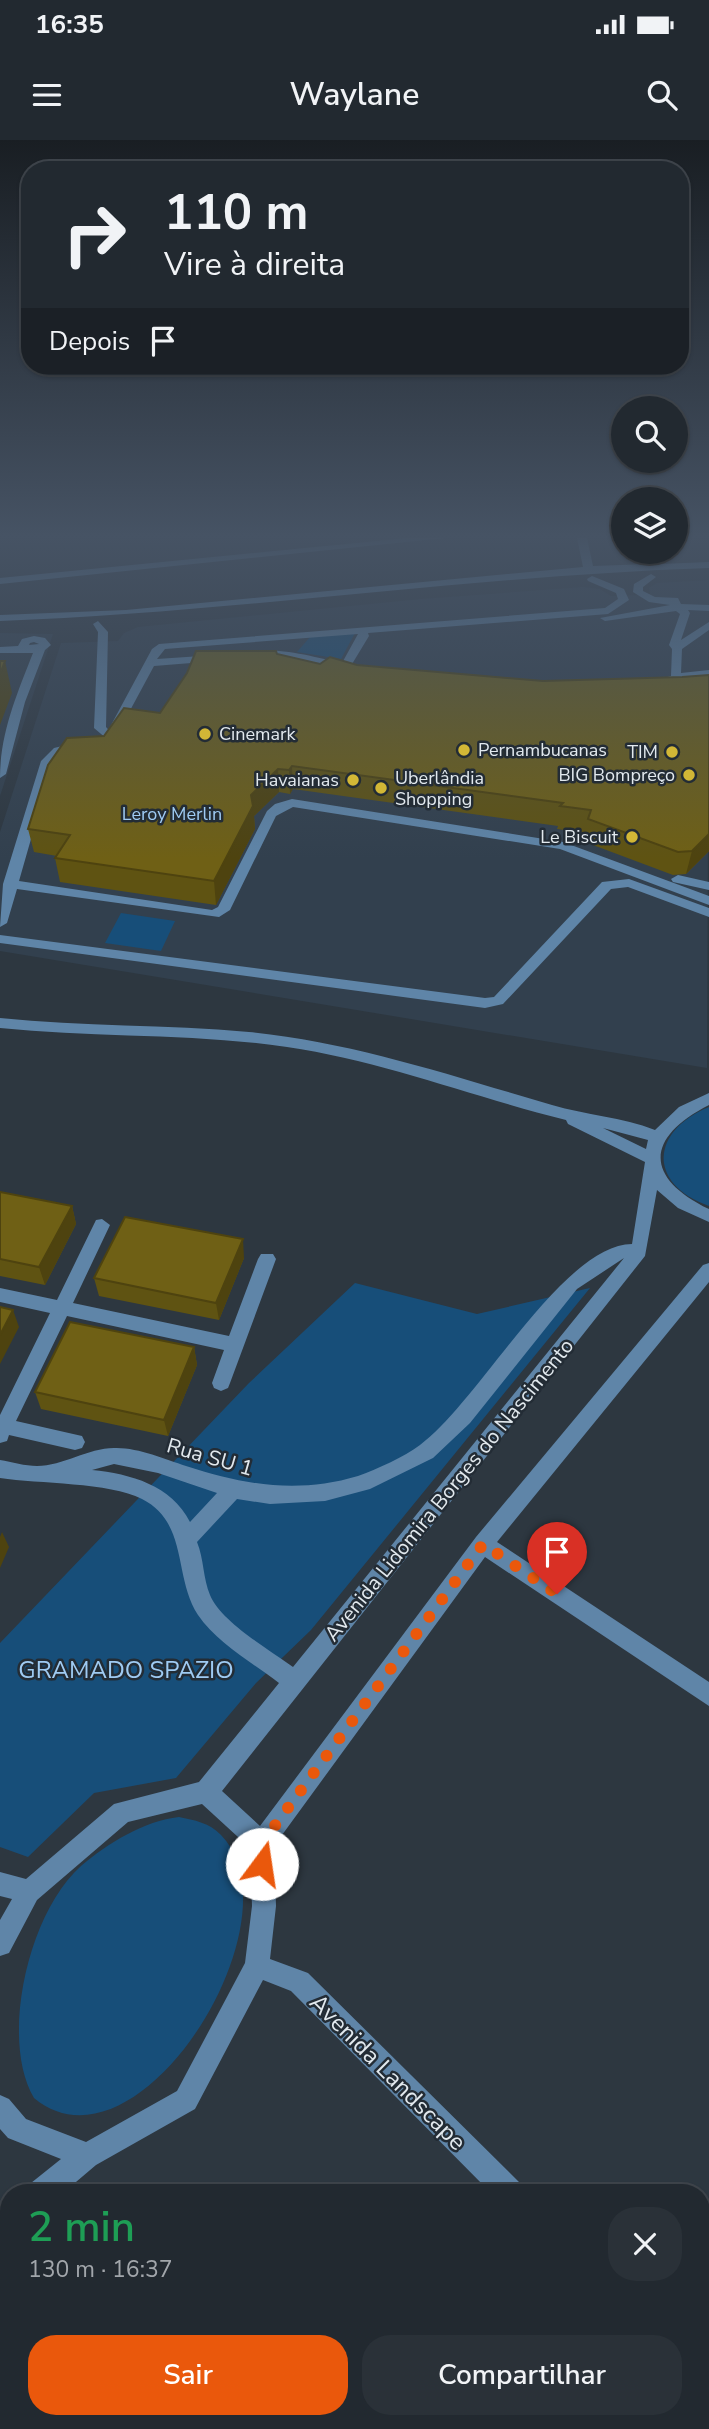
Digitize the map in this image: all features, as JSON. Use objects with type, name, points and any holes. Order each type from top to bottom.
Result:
[{"type":"street","points":[[11,645],[31,648]]},
{"type":"street","points":[[0,774],[33,645]]},
{"type":"street","points":[[103,645],[100,728],[107,735]]},
{"type":"street","points":[[0,922],[49,757],[58,751],[107,735],[120,725],[157,649],[178,645]]},
{"type":"street","points":[[291,656],[298,645]]},
{"type":"street","points":[[345,667],[359,645]]},
{"type":"street","points":[[674,645],[677,648],[675,674],[680,677]]},
{"type":"street","points":[[677,648],[681,645]]},
{"type":"street","points":[[0,650],[31,648]]},
{"type":"street","points":[[241,656],[291,656],[363,670]]},
{"type":"street","points":[[150,663],[228,657]]},
{"type":"street","points":[[640,685],[709,673]]},
{"type":"street","points":[[10,884],[208,915],[223,910],[271,814],[285,805],[299,804],[563,846],[709,901]]},
{"type":"street","points":[[472,831],[479,825],[567,837],[683,880],[709,886]]},
{"type":"street","points":[[613,883],[628,869]]},
{"type":"street","points":[[0,939],[485,1003],[498,1001],[607,885],[629,883],[709,913]]},
{"type":"street","points":[[0,1023],[39,1028],[252,1038],[323,1049],[467,1083],[562,1113],[632,1126],[657,1137],[664,1125],[684,1108],[709,1098]]},
{"type":"street","points":[[562,1113],[651,1164],[665,1192],[689,1208],[709,1216]]},
{"type":"street","name":"Avenida Lidomira Borges do Nascimento","points":[[206,1792],[639,1251],[657,1137]]},
{"type":"street","points":[[75,1443],[2,1428],[102,1225]]},
{"type":"street","name":"Rua SU 1","points":[[38,1475],[114,1456],[158,1465],[233,1490],[270,1495],[335,1491],[362,1483],[426,1452],[463,1417],[571,1284],[619,1251],[639,1251]]},
{"type":"street","points":[[221,1383],[267,1259]]},
{"type":"street","points":[[52,2184],[87,2157],[186,2100],[257,1966],[264,1906],[262,1843],[483,1544],[709,1270]]},
{"type":"street","points":[[0,1294],[235,1345]]},
{"type":"street","points":[[0,1469],[135,1484],[166,1503],[181,1523],[187,1539],[206,1610],[295,1682]]},
{"type":"street","points":[[187,1539],[233,1490]]},
{"type":"street","points":[[483,1544],[709,1695]]},
{"type":"street","points":[[0,1944],[29,1892],[121,1812],[206,1792],[262,1843]]},
{"type":"street","points":[[0,1884],[29,1892]]},
{"type":"street","name":"Avenida Landscape","points":[[257,1966],[299,1982],[501,2184]]},
{"type":"street","points":[[0,2108],[17,2129],[87,2157]]},
{"type":"shaded area","points":[[0,645],[49,645],[0,796]]},
{"type":"shaded area","name":"Uberlândia Shopping","points":[[60,645],[709,645],[707,1068],[0,951],[0,832]]},
{"type":"green space","points":[[303,645],[349,645],[341,659],[297,652]]},
{"type":"green space","points":[[121,913],[175,921],[161,951],[105,943]]},
{"type":"green space","points":[[709,1107],[709,1206],[675,1185],[666,1171],[664,1157],[667,1143],[675,1130],[690,1117]]},
{"type":"green space","name":"GRAMADO SPAZIO","points":[[355,1283],[477,1314],[590,1288],[311,1630],[256,1683],[176,1778],[94,1793],[28,1857],[0,1847],[0,1643],[249,1383]]},
{"type":"green space","points":[[179,1817],[202,1823],[217,1831],[241,1874],[241,1924],[225,1978],[197,2031],[160,2075],[119,2105],[75,2115],[34,2098],[24,2074],[19,2044],[20,2012],[24,1979],[33,1945],[46,1914],[62,1887],[92,1857],[140,1828]]},
{"type":"building","name":"Uberlândia Shopping","points":[[196,651],[276,651],[277,654],[320,664],[330,657],[357,665],[543,681],[709,675],[709,834],[692,851],[678,852],[588,819],[591,810],[560,806],[563,803],[292,766],[289,770],[278,769],[251,795],[253,806],[214,881],[55,858],[70,835],[28,829],[48,765],[67,738],[104,736],[124,708],[160,713],[187,673]]},
{"type":"building","points":[[0,661],[5,661],[0,674]]},
{"type":"building","points":[[0,1192],[72,1206],[39,1267],[0,1259]]},
{"type":"building","points":[[125,1217],[243,1239],[216,1303],[94,1278]]},
{"type":"building","points":[[0,1307],[13,1310],[0,1335]]},
{"type":"building","points":[[70,1322],[194,1347],[164,1420],[35,1392]]},
{"type":"place","name":"Cinemark","points":[[205,734]]},
{"type":"place","name":"Pernambucanas","points":[[464,750]]},
{"type":"place","name":"TIM","points":[[672,752]]},
{"type":"place","name":"BIG Bompreço","points":[[689,775]]},
{"type":"place","name":"Havaianas","points":[[353,780]]},
{"type":"place","name":"Uberlândia Shopping","points":[[381,788]]},
{"type":"place","name":"Le Biscuit","points":[[632,837]]},
{"type":"route","points":[[262,1864],[262,1843],[483,1544],[557,1594]]},
{"type":"park label","name":"Leroy Merlin","points":[[172,814]]}]
